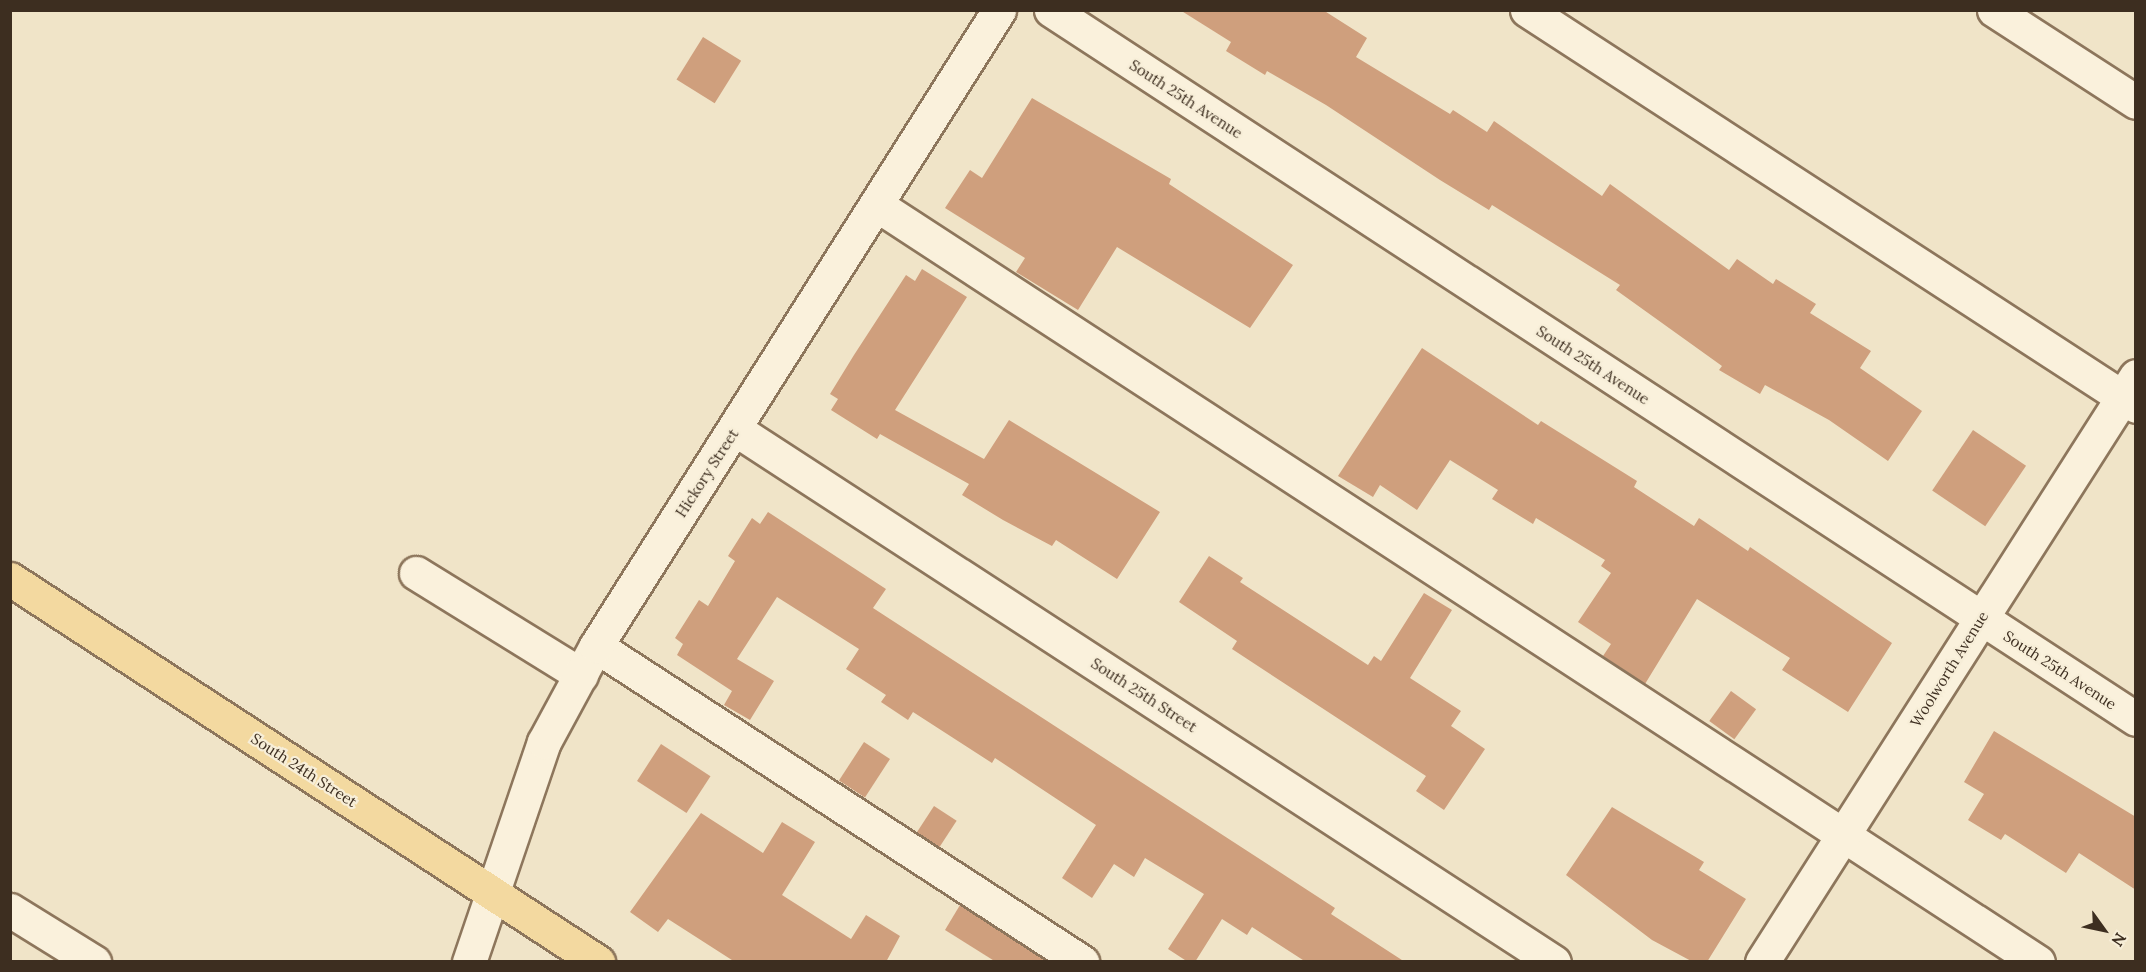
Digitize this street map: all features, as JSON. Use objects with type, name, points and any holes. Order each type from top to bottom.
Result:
[{"type":"main road","name":"South 24th Street","points":[[10,579],[598,962]]},
{"type":"street","name":"Hickory Street","points":[[469,962],[544,742],[596,646],[877,206],[999,10]]},
{"type":"street","name":"South 25th Avenue","points":[[1051,10],[2136,719]]},
{"type":"street","points":[[1527,10],[2131,393]]},
{"type":"street","points":[[1994,10],[2136,102]]},
{"type":"street","points":[[877,206],[2038,962]]},
{"type":"street","name":"Woolworth Avenue","points":[[1762,962],[1982,618],[2131,393]]},
{"type":"street","name":"South 25th Street","points":[[735,429],[1554,962]]},
{"type":"street","points":[[416,573],[581,675]]},
{"type":"street","points":[[596,646],[1082,962]]},
{"type":"street","points":[[10,910],[94,962]]},
{"type":"building","points":[[1180,10],[1323,10],[1367,38],[1356,57],[1450,114],[1453,110],[1487,132],[1494,121],[1602,196],[1610,184],[1729,270],[1737,259],[1773,284],[1776,279],[1816,304],[1810,313],[1871,351],[1860,368],[1922,411],[1888,461],[1829,420],[1765,385],[1760,394],[1719,370],[1722,366],[1616,290],[1620,285],[1492,205],[1489,210],[1440,180],[1326,105],[1267,71],[1265,75],[1226,51],[1231,42]]},
{"type":"building","points":[[703,37],[741,61],[715,103],[677,79]]},
{"type":"building","points":[[1032,98],[1171,179],[1169,184],[1293,265],[1250,328],[1117,247],[1078,310],[1016,272],[1025,258],[945,208],[970,170],[982,178]]},
{"type":"building","points":[[922,269],[967,297],[895,410],[984,459],[1009,420],[1160,512],[1117,579],[1056,540],[1052,546],[1003,520],[962,495],[969,484],[880,434],[877,439],[831,410],[838,399],[830,394],[854,355],[906,275],[915,281]]},
{"type":"building","points":[[1422,348],[1538,425],[1541,421],[1637,481],[1634,487],[1694,526],[1699,518],[1748,551],[1750,547],[1892,643],[1848,712],[1782,670],[1790,658],[1697,599],[1645,684],[1603,656],[1611,644],[1578,622],[1611,573],[1601,566],[1605,560],[1536,518],[1533,524],[1492,499],[1498,490],[1450,460],[1417,510],[1380,485],[1373,497],[1338,476]]},
{"type":"building","points":[[1973,430],[2026,466],[1985,526],[1932,491]]},
{"type":"building","points":[[768,512],[886,589],[873,608],[1335,908],[1331,914],[1405,962],[1306,962],[1252,927],[1247,935],[1222,919],[1195,962],[1188,962],[1168,949],[1204,894],[1145,858],[1134,877],[1114,864],[1092,898],[1062,878],[1096,825],[995,758],[992,763],[913,712],[908,720],[881,702],[886,695],[846,669],[859,649],[777,597],[737,659],[774,681],[750,720],[724,705],[732,691],[677,655],[683,644],[675,638],[699,600],[708,606],[735,561],[728,556],[752,518],[760,524]]},
{"type":"building","points":[[1209,556],[1243,578],[1240,582],[1368,665],[1374,656],[1381,661],[1424,593],[1452,610],[1410,678],[1461,711],[1451,726],[1485,749],[1444,810],[1416,791],[1426,776],[1232,649],[1237,641],[1179,602]]},
{"type":"building","points":[[1731,691],[1756,709],[1734,739],[1709,721]]},
{"type":"building","points":[[1994,731],[2136,817],[2136,890],[2079,853],[2066,873],[2005,834],[2001,840],[1968,820],[1984,794],[1964,782]]},
{"type":"building","points":[[864,742],[890,759],[865,797],[839,781]]},
{"type":"building","points":[[661,744],[710,776],[687,813],[637,781]]},
{"type":"building","points":[[934,806],[957,821],[939,848],[917,833]]},
{"type":"building","points":[[1612,807],[1704,862],[1699,870],[1746,899],[1707,962],[1693,962],[1652,940],[1566,875]]},
{"type":"building","points":[[701,813],[763,853],[782,822],[815,842],[782,895],[851,939],[866,915],[900,936],[886,962],[735,962],[668,919],[658,932],[630,912]]},
{"type":"building","points":[[960,905],[1047,962],[996,962],[945,930]]}]
